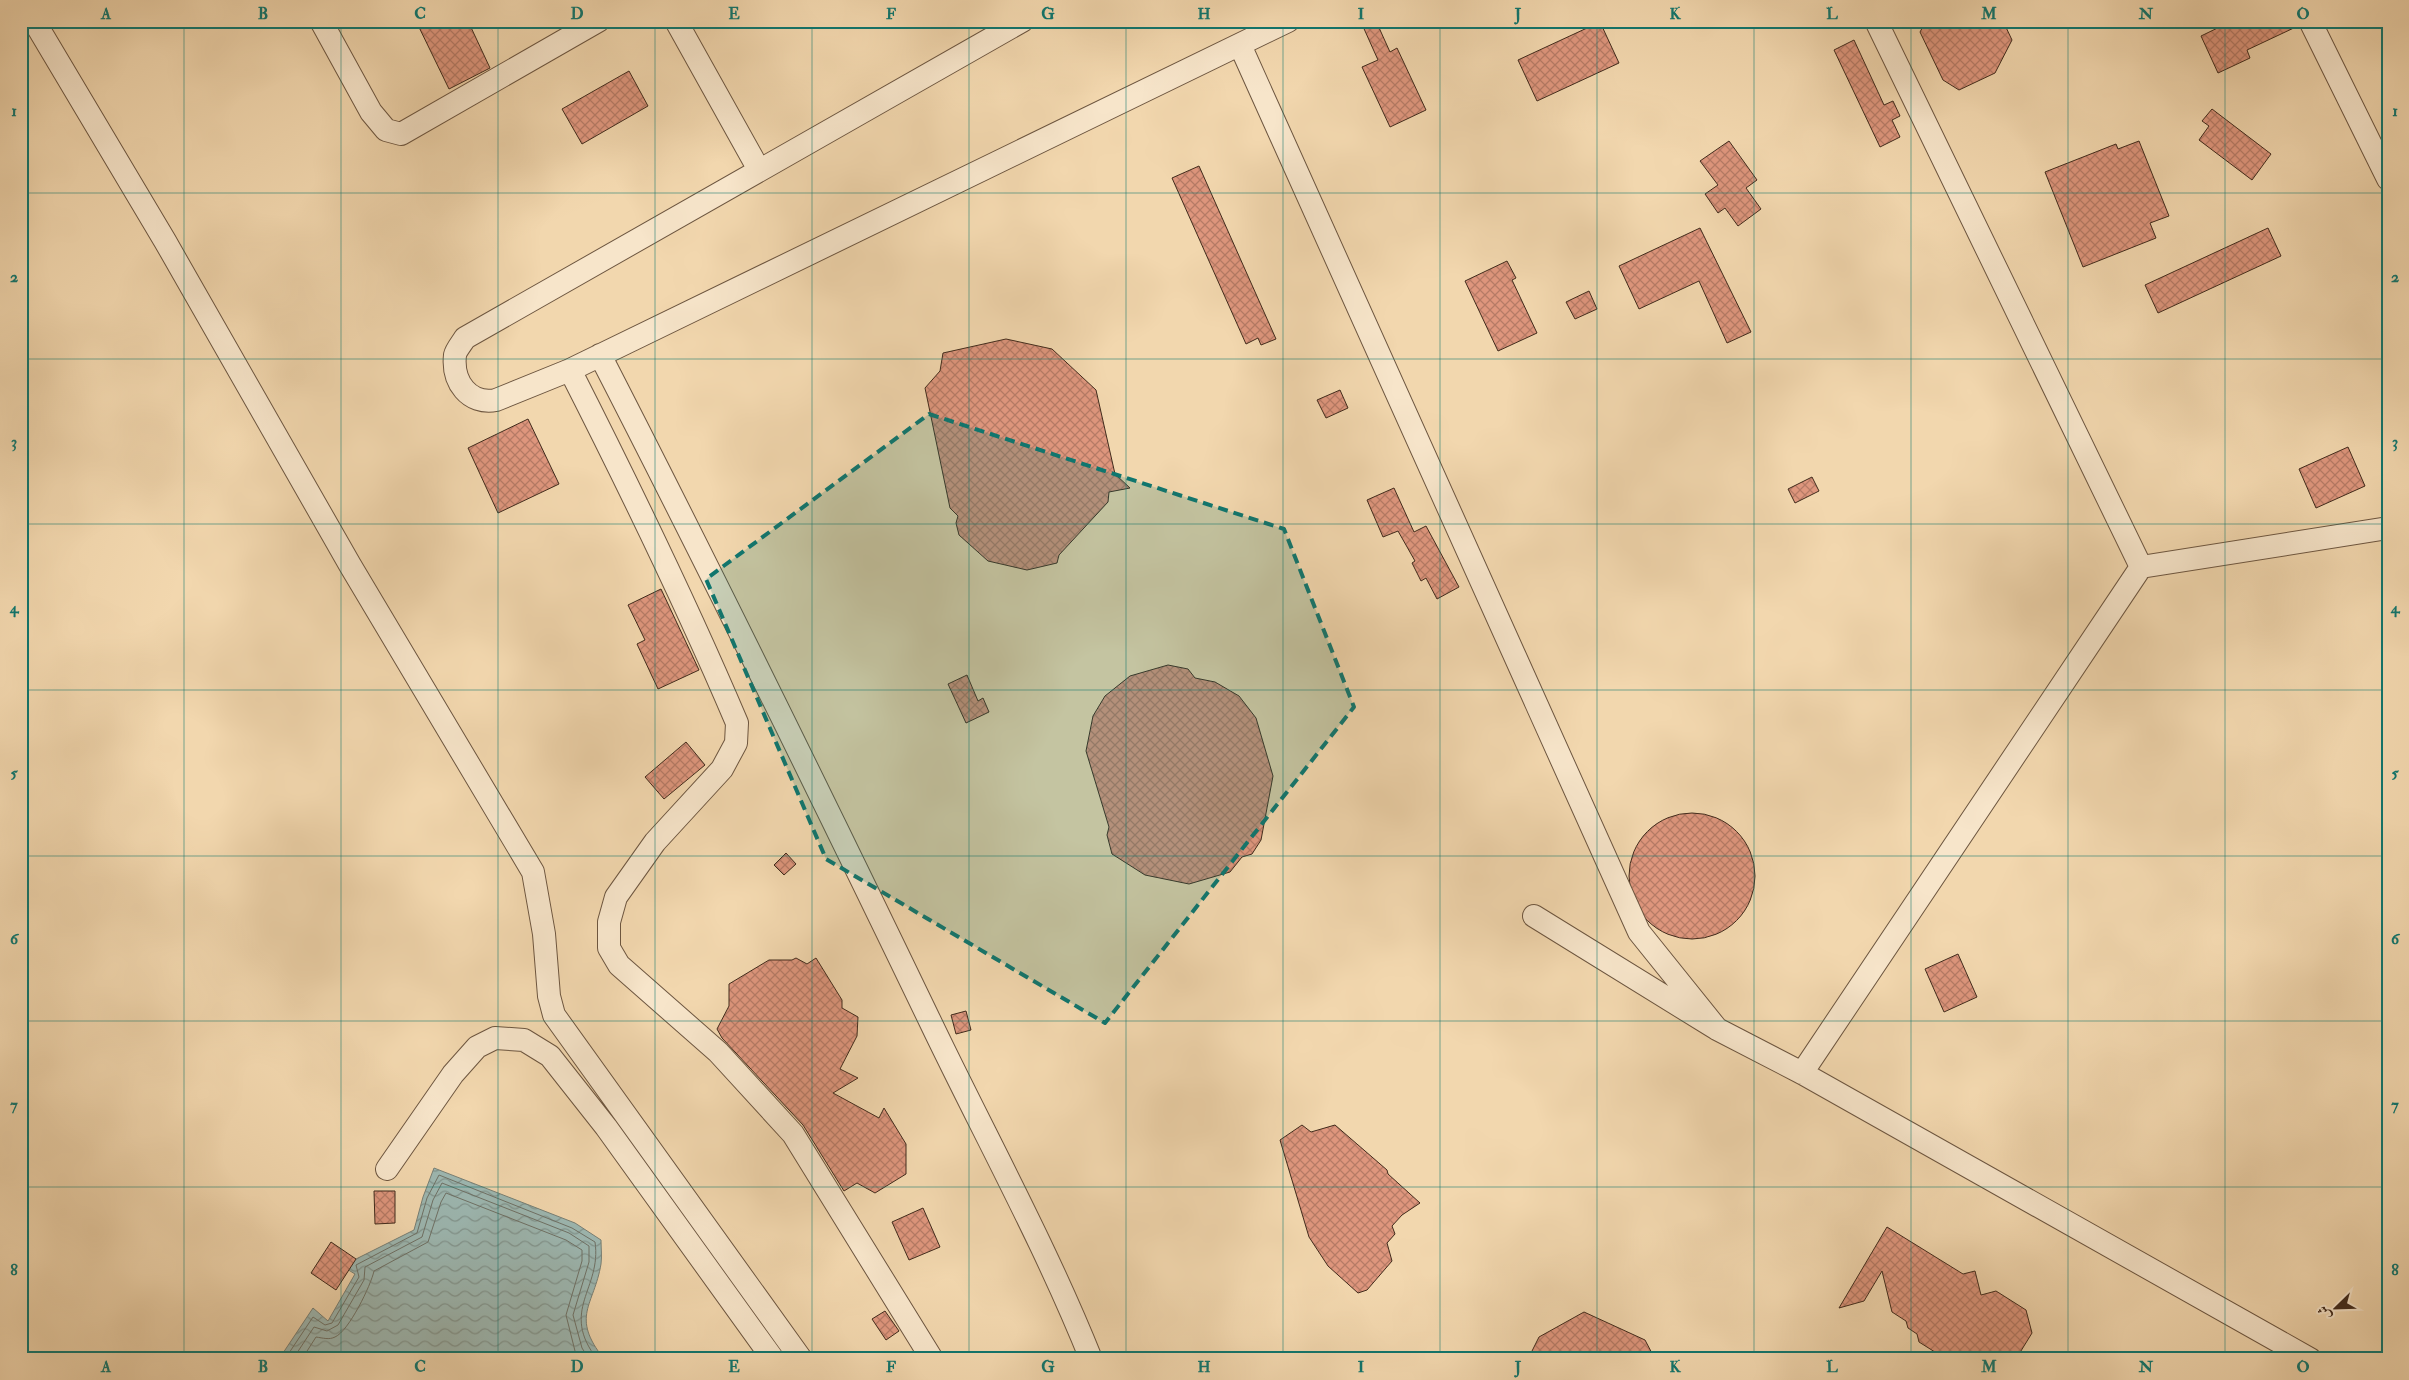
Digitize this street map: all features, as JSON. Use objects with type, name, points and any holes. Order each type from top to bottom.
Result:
[{"type":"lane","points":[[34,21],[165,241],[350,565],[533,872],[544,934],[549,996],[554,1015],[801,1359]]},
{"type":"lane","points":[[321,21],[371,112],[386,130],[401,134],[598,21]]},
{"type":"lane","points":[[676,21],[759,170]]},
{"type":"lane","points":[[1022,21],[465,338],[455,354],[456,370],[464,389],[471,398],[486,402],[496,400],[570,370],[1288,21]]},
{"type":"lane","points":[[1876,21],[2141,567]]},
{"type":"lane","points":[[2310,21],[2388,179]]},
{"type":"lane","points":[[1240,45],[1639,932],[1717,1029]]},
{"type":"lane","points":[[600,355],[721,590],[950,1063],[1008,1173],[1068,1302],[1091,1359]]},
{"type":"lane","points":[[570,370],[642,512],[724,694],[736,723],[737,733],[736,743],[722,769],[655,842],[616,896],[609,922],[609,948],[619,965],[718,1052],[793,1134],[932,1359]]},
{"type":"lane","points":[[1802,1073],[2141,567],[2388,528]]},
{"type":"lane","points":[[1534,916],[1717,1029],[1802,1073],[2310,1359]]},
{"type":"lane","points":[[387,1169],[453,1074],[477,1047],[495,1038],[524,1040],[550,1056],[606,1127],[772,1359]]},
{"type":"highlighted area","points":[[929,414],[1284,529],[1354,707],[1105,1023],[826,859],[706,579]]},
{"type":"water","points":[[434,1168],[575,1223],[601,1240],[601,1264],[587,1311],[586,1321],[588,1332],[604,1359],[279,1359],[313,1308],[328,1321],[355,1274],[342,1266],[414,1230],[423,1197]]},
{"type":"building","points":[[416,21],[468,21],[490,68],[449,89]]},
{"type":"building","points":[[1376,21],[1390,52],[1397,48],[1426,110],[1390,127],[1362,67],[1378,60],[1361,22]]},
{"type":"building","points":[[1926,21],[2003,21],[2012,40],[1995,73],[1959,90],[1943,80],[1920,32]]},
{"type":"building","points":[[2232,21],[2297,21],[2298,26],[2247,50],[2250,58],[2218,73],[2201,36]]},
{"type":"building","points":[[1600,22],[1619,63],[1537,101],[1518,60]]},
{"type":"building","points":[[1854,40],[1884,105],[1893,101],[1900,116],[1892,120],[1900,137],[1880,147],[1834,50]]},
{"type":"building","points":[[629,71],[648,106],[582,144],[562,109]]},
{"type":"building","points":[[2212,109],[2271,154],[2252,180],[2199,140],[2209,126],[2202,121]]},
{"type":"building","points":[[1729,141],[1757,180],[1746,188],[1761,209],[1738,226],[1725,208],[1718,213],[1705,194],[1718,185],[1700,161]]},
{"type":"building","points":[[2139,141],[2169,216],[2150,223],[2156,238],[2083,267],[2045,172],[2116,144],[2118,149]]},
{"type":"building","points":[[1199,166],[1276,339],[1261,345],[1258,338],[1246,344],[1172,178]]},
{"type":"building","points":[[1700,228],[1751,332],[1727,343],[1699,281],[1639,309],[1619,266]]},
{"type":"building","points":[[2268,228],[2281,256],[2158,313],[2145,285]]},
{"type":"building","points":[[1507,261],[1516,278],[1512,280],[1537,333],[1498,351],[1465,281]]},
{"type":"building","points":[[1589,291],[1597,309],[1575,319],[1566,302]]},
{"type":"building","points":[[1006,339],[1052,349],[1096,390],[1115,474],[1130,488],[1109,492],[1108,502],[1059,555],[1057,563],[1027,570],[988,561],[959,535],[956,523],[958,516],[950,508],[925,388],[940,371],[943,353]]},
{"type":"building","points":[[1340,390],[1348,408],[1326,418],[1317,400]]},
{"type":"building","points":[[528,419],[559,484],[498,513],[468,448]]},
{"type":"building","points":[[2348,447],[2365,486],[2316,508],[2299,469]]},
{"type":"building","points":[[1812,477],[1819,491],[1795,503],[1788,489]]},
{"type":"building","points":[[1394,488],[1414,532],[1426,526],[1459,587],[1437,599],[1426,578],[1421,581],[1412,563],[1415,561],[1398,531],[1383,537],[1367,500]]},
{"type":"building","points":[[661,589],[699,670],[658,689],[637,644],[645,640],[628,605]]},
{"type":"building","points":[[1168,665],[1188,669],[1195,678],[1215,682],[1239,696],[1256,718],[1273,776],[1261,840],[1252,854],[1242,857],[1230,872],[1189,884],[1145,875],[1112,854],[1107,835],[1109,827],[1086,751],[1093,716],[1105,696],[1130,676]]},
{"type":"building","points":[[967,675],[978,701],[983,698],[989,712],[966,723],[948,684]]},
{"type":"building","points":[[686,742],[705,765],[664,799],[645,777]]},
{"type":"building","points":[[1692,813],[1716,818],[1727,823],[1737,831],[1745,841],[1750,852],[1755,876],[1750,900],[1745,911],[1737,921],[1727,929],[1716,934],[1692,939],[1668,934],[1657,929],[1647,921],[1639,911],[1634,900],[1629,876],[1634,852],[1639,841],[1647,831],[1657,823],[1668,818]]},
{"type":"building","points":[[786,853],[796,864],[784,875],[774,865]]},
{"type":"building","points":[[1958,954],[1977,997],[1944,1012],[1925,969]]},
{"type":"building","points":[[796,958],[807,964],[816,958],[842,1000],[842,1008],[858,1017],[857,1036],[840,1069],[858,1078],[833,1093],[879,1118],[884,1108],[906,1144],[906,1174],[875,1193],[857,1183],[844,1191],[803,1125],[722,1038],[717,1029],[729,1006],[729,984],[769,960],[792,960]]},
{"type":"building","points":[[966,1011],[971,1030],[956,1034],[951,1015]]},
{"type":"building","points":[[1302,1125],[1311,1132],[1335,1125],[1387,1170],[1388,1174],[1420,1203],[1402,1215],[1392,1226],[1395,1234],[1387,1243],[1392,1261],[1367,1290],[1358,1293],[1328,1266],[1309,1237],[1280,1140]]},
{"type":"building","points":[[374,1191],[395,1191],[395,1223],[375,1224]]},
{"type":"building","points":[[923,1208],[940,1247],[909,1260],[892,1222]]},
{"type":"building","points":[[1887,1227],[1963,1274],[1975,1271],[1981,1295],[1996,1291],[2026,1310],[2032,1333],[2016,1359],[1946,1359],[1919,1342],[1917,1334],[1908,1328],[1906,1321],[1892,1312],[1882,1271],[1864,1301],[1839,1308]]},
{"type":"building","points":[[331,1242],[356,1259],[336,1290],[311,1273]]},
{"type":"building","points":[[885,1311],[899,1331],[886,1340],[872,1319]]},
{"type":"building","points":[[1584,1312],[1645,1340],[1655,1359],[1528,1359],[1539,1337]]}]
